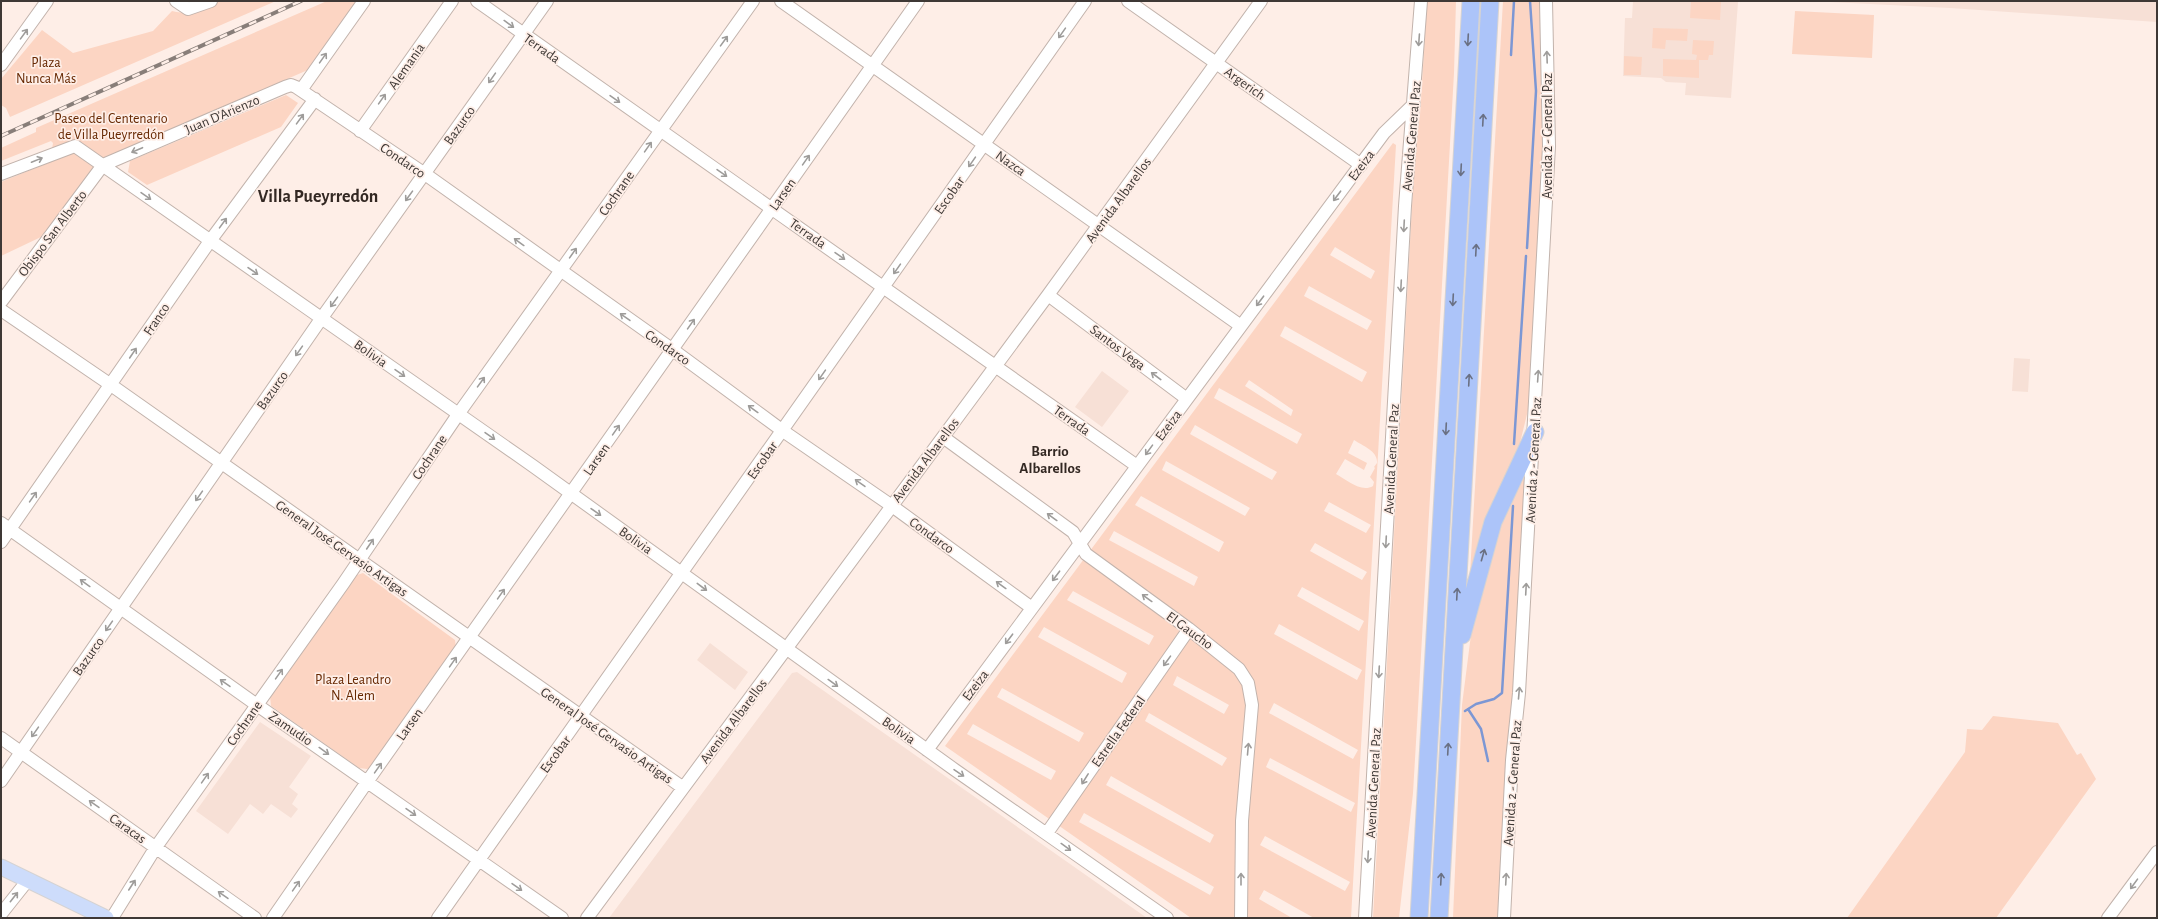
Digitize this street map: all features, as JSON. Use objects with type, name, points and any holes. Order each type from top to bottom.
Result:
[{"type":"highway","points":[[1419,918],[1422,837],[1470,1]]},
{"type":"highway","points":[[1439,918],[1490,1]]},
{"type":"highway","points":[[1452,674],[1493,522],[1534,432]]},
{"type":"highway","points":[[1408,918],[1422,837]]},
{"type":"main road","points":[[1,868],[106,918]]},
{"type":"street","points":[[1,65],[47,1]]},
{"type":"street","points":[[176,1],[188,9],[211,1]]},
{"type":"street","points":[[301,90],[364,1]]},
{"type":"street","name":"Alemania","points":[[360,131],[452,1]]},
{"type":"street","name":"Terrada","points":[[477,1],[884,286],[1137,466]]},
{"type":"street","name":"Bazurco","points":[[1,780],[321,319],[547,1]]},
{"type":"street","name":"Cochrane","points":[[112,918],[156,847],[359,561],[459,413],[753,1]]},
{"type":"street","name":"Nazca","points":[[781,1],[1241,326]]},
{"type":"street","name":"Larsen","points":[[273,918],[367,782],[918,1]]},
{"type":"street","name":"Escobar","points":[[438,918],[683,573],[1085,1]]},
{"type":"street","name":"Argerich","points":[[1128,1],[1361,165]]},
{"type":"street","name":"Avenida Albarellos","points":[[587,918],[682,787],[786,650],[1048,295],[1261,1]]},
{"type":"street","name":"Avenida General Paz","points":[[1365,918],[1405,206],[1421,1]]},
{"type":"street","name":"Avenida 2 - General Paz","points":[[1504,918],[1534,432],[1549,146],[1546,1]]},
{"type":"street","name":"Juan D’Arienzo","points":[[103,165],[285,87],[291,85],[301,90]]},
{"type":"street","name":"Condarco","points":[[301,90],[425,174],[673,350],[783,431],[892,506],[1032,608]]},
{"type":"street","name":"Franco","points":[[1,542],[6,526],[111,385],[210,241],[315,99]]},
{"type":"street","name":"Ezeiza","points":[[927,750],[1387,130],[1414,104]]},
{"type":"street","points":[[1,174],[75,146],[103,165]]},
{"type":"street","name":"Bolivia","points":[[103,165],[321,319],[459,413],[683,573],[786,650],[1168,918]]},
{"type":"street","name":"Obispo San Alberto","points":[[1,302],[103,165]]},
{"type":"street","name":"Santos Vega","points":[[1048,295],[1187,399]]},
{"type":"street","name":"General José Gervasio Artigas","points":[[1,310],[111,385],[682,787]]},
{"type":"street","name":"El Gaucho","points":[[943,437],[1073,532],[1079,545],[1086,554],[1189,628],[1239,668],[1248,683],[1252,698],[1242,821],[1241,918]]},
{"type":"street","name":"Zamudio","points":[[6,526],[257,705],[562,918]]},
{"type":"street","name":"Estrella Federal","points":[[1047,833],[1189,628]]},
{"type":"street","name":"Caracas","points":[[1,738],[255,918]]},
{"type":"street","points":[[2108,918],[2157,852]]},
{"type":"street","points":[[1,914],[28,880]]},
{"type":"shaded area","points":[[1633,1],[1738,2],[1731,98],[1685,95],[1686,83],[1666,82],[1661,78],[1623,76],[1625,18],[1632,18]]},
{"type":"shaded area","points":[[1810,1],[2157,1],[2157,22],[1950,8]]},
{"type":"shaded area","points":[[2014,358],[2030,359],[2028,392],[2012,391]]},
{"type":"shaded area","points":[[1102,371],[1129,391],[1102,427],[1075,407]]},
{"type":"shaded area","points":[[710,643],[748,672],[735,690],[697,660]]},
{"type":"shaded area","points":[[797,672],[1147,918],[609,918],[792,673]]},
{"type":"shaded area","points":[[260,722],[311,756],[289,787],[298,794],[292,804],[298,809],[291,818],[271,804],[263,814],[250,804],[228,834],[196,811]]},
{"type":"green space","name":"Plaza Nunca Más","points":[[218,1],[276,1],[10,117],[6,108],[1,105],[1,79],[42,30],[73,53],[153,31],[172,11],[184,13],[202,10]]},
{"type":"green space","name":"Paseo del Centenario de Villa Pueyrredón","points":[[327,1],[358,1],[310,69],[105,159],[99,158],[71,141],[52,149],[53,143],[51,141],[1,161],[1,148],[36,132],[36,128]]},
{"type":"green space","points":[[1427,1],[1456,1],[1454,73],[1413,793],[1399,918],[1373,918],[1415,151],[1420,115]]},
{"type":"green space","points":[[1503,1],[1541,1],[1543,147],[1528,410],[1519,447],[1470,574]]},
{"type":"green space","points":[[1691,1],[1721,1],[1720,20],[1690,18]]},
{"type":"green space","points":[[1795,11],[1874,15],[1872,58],[1792,54]]},
{"type":"green space","points":[[1653,28],[1688,29],[1687,41],[1666,40],[1665,49],[1652,48]]},
{"type":"green space","points":[[1693,40],[1714,41],[1713,55],[1709,55],[1708,60],[1699,60],[1699,78],[1663,76],[1663,59],[1696,60],[1697,55],[1692,54]]},
{"type":"green space","points":[[1624,56],[1642,57],[1641,75],[1624,75]]},
{"type":"green space","points":[[286,95],[298,103],[281,127],[147,185],[128,172],[130,161]]},
{"type":"green space","points":[[1393,143],[1396,145],[1351,918],[1314,918],[1264,890],[1259,899],[1292,918],[1191,918],[945,746]],"holes":[[[1335,247],[1375,271],[1371,279],[1330,255]],[[1309,286],[1372,321],[1367,330],[1304,296]],[[1285,326],[1367,372],[1362,382],[1280,336]],[[1249,380],[1293,410],[1291,416],[1245,386]],[[1219,388],[1302,434],[1297,444],[1214,398]],[[1195,425],[1277,472],[1272,480],[1190,434]],[[1354,440],[1373,452],[1377,459],[1377,463],[1370,477],[1374,482],[1373,486],[1368,488],[1359,487],[1336,474],[1345,459],[1364,470],[1367,463],[1348,453]],[[1166,461],[1250,508],[1245,516],[1162,470]],[[1141,496],[1224,542],[1219,552],[1135,505]],[[1329,502],[1371,525],[1366,533],[1324,511]],[[1114,531],[1198,577],[1194,586],[1109,540]],[[1315,543],[1367,572],[1362,580],[1310,551]],[[1302,587],[1364,621],[1359,631],[1297,596]],[[1073,591],[1154,636],[1149,645],[1067,600]],[[1279,624],[1362,670],[1357,680],[1274,634]],[[1044,627],[1127,673],[1122,683],[1038,637]],[[1177,676],[1229,705],[1224,714],[1173,685]],[[1002,688],[1084,733],[1079,742],[997,697]],[[1274,703],[1358,750],[1353,759],[1269,713]],[[1149,713],[1227,758],[1222,766],[1145,721]],[[973,724],[1056,771],[1051,780],[967,734]],[[1270,758],[1355,803],[1351,812],[1266,767]],[[1111,776],[1214,835],[1210,843],[1106,785]],[[1084,813],[1214,887],[1210,895],[1079,822]],[[1265,836],[1350,882],[1345,891],[1260,845]]]},
{"type":"green space","points":[[75,152],[96,165],[68,204],[41,237],[1,256],[1,182]]},
{"type":"green space","points":[[1526,467],[1500,918],[1453,918],[1462,705],[1472,627],[1500,527]]},
{"type":"green space","name":"Plaza Leandro N. Alem","points":[[363,573],[455,640],[456,649],[373,767],[367,769],[359,768],[271,706],[270,696],[357,575]]},
{"type":"green space","points":[[1993,716],[2058,723],[2077,755],[2081,753],[2096,779],[1996,918],[1847,918],[1965,752],[1967,729],[1982,730]]},
{"type":"waterway","points":[[1511,55],[1514,1]]},
{"type":"waterway","points":[[1527,248],[1536,91],[1530,1]]},
{"type":"waterway","points":[[1514,444],[1526,256]]},
{"type":"waterway","points":[[1465,711],[1476,704],[1494,699],[1502,693],[1513,506]]},
{"type":"waterway","points":[[1468,709],[1481,729],[1488,761]]},
{"type":"railway","points":[[1,136],[301,1]]},
{"type":"district","name":"Villa Pueyrredón","points":[[318,196]]},
{"type":"district","name":"Barrio Albarellos","points":[[1050,460]]}]
